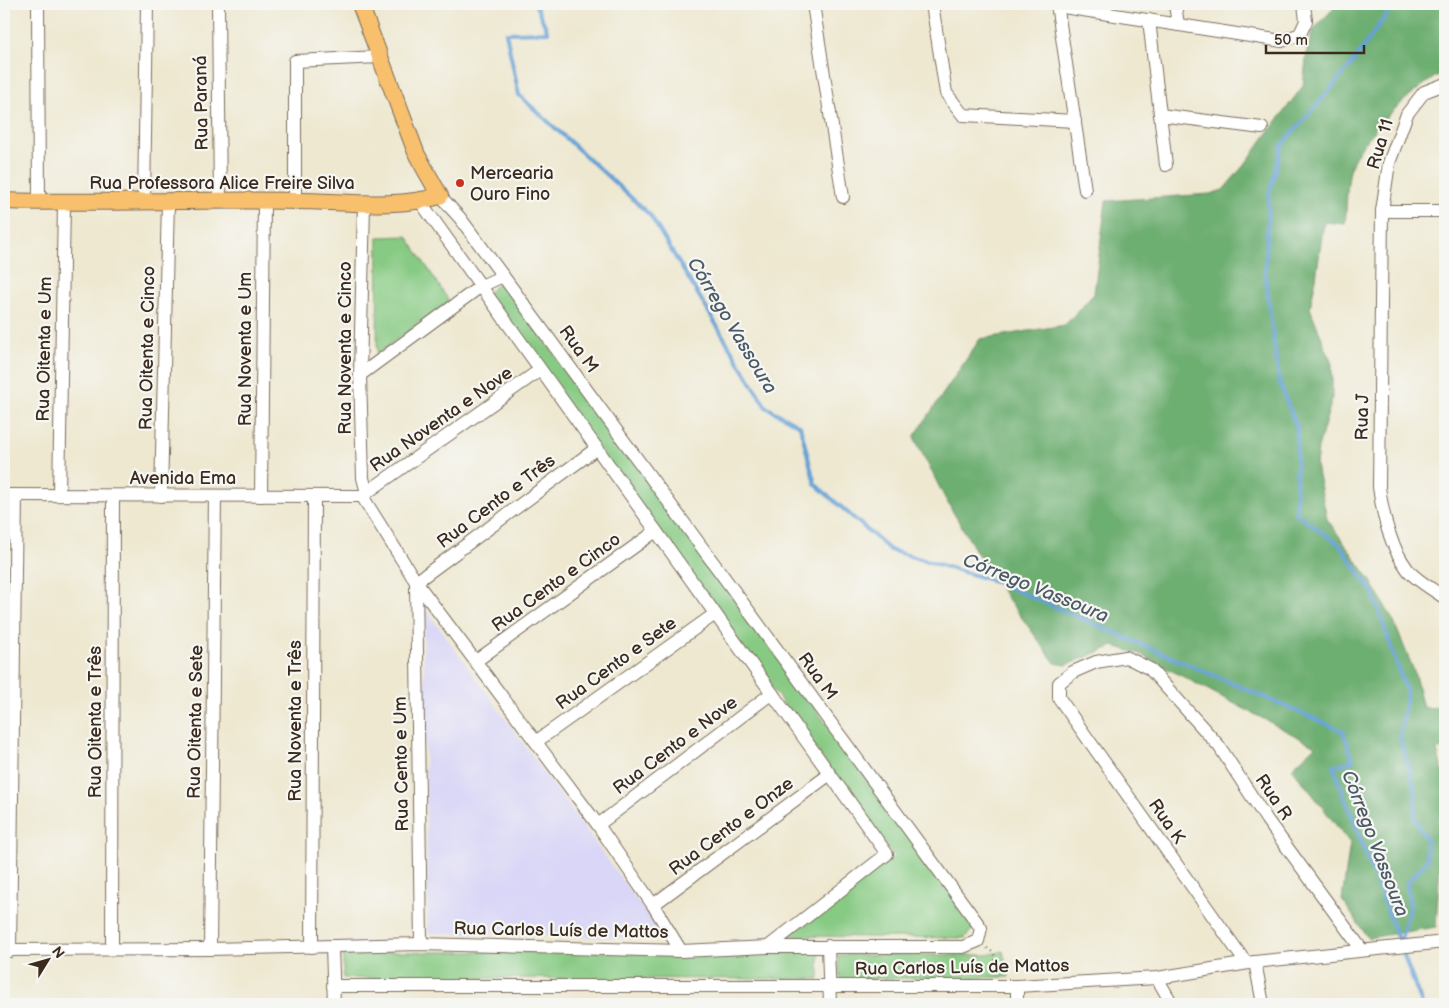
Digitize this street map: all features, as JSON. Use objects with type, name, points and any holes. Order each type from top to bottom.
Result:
[{"type":"main road","points":[[360,4],[417,155],[440,196]]},
{"type":"main road","name":"Rua Professora Alice Freire Silva","points":[[4,201],[64,203],[295,201],[364,204],[420,202],[440,196]]},
{"type":"street","points":[[38,4],[39,202]]},
{"type":"street","points":[[144,203],[147,4]]},
{"type":"street","name":"Rua Paraná","points":[[218,4],[220,202]]},
{"type":"street","points":[[813,4],[843,197]]},
{"type":"street","points":[[932,4],[946,93],[963,115],[1075,121]]},
{"type":"street","points":[[1175,4],[1178,25]]},
{"type":"street","points":[[1085,190],[1057,5],[1282,41],[1300,34],[1306,21],[1304,4]]},
{"type":"street","points":[[1149,20],[1166,165]]},
{"type":"street","points":[[295,201],[296,61],[380,57]]},
{"type":"street","name":"Rua 11","points":[[1382,211],[1389,163],[1407,114],[1424,92],[1445,84]]},
{"type":"street","points":[[1160,115],[1262,128]]},
{"type":"street","name":"Rua M","points":[[440,196],[460,218],[503,276],[981,928],[978,941]]},
{"type":"street","name":"Rua Oitenta e Cinco","points":[[162,496],[168,201]]},
{"type":"street","name":"Rua Noventa e Um","points":[[261,496],[264,202]]},
{"type":"street","points":[[420,202],[887,854],[768,947]]},
{"type":"street","name":"Rua Oitenta e Um","points":[[59,495],[64,203]]},
{"type":"street","name":"Rua Noventa e Cinco","points":[[364,204],[360,375],[365,494]]},
{"type":"street","points":[[1382,211],[1445,211]]},
{"type":"street","name":"Rua J","points":[[1382,211],[1379,487],[1383,512],[1393,544],[1409,572],[1445,598]]},
{"type":"street","points":[[360,375],[481,286],[503,276]]},
{"type":"street","name":"Rua Noventa e Nove","points":[[365,494],[540,370]]},
{"type":"street","name":"Rua Cento e Três","points":[[416,582],[596,448]]},
{"type":"street","name":"Avenida Ema","points":[[10,495],[314,496],[365,494]]},
{"type":"street","name":"Rua Carlos Luís de Mattos","points":[[365,494],[416,582],[537,741],[598,825],[653,905],[681,951]]},
{"type":"street","points":[[7,951],[10,495]]},
{"type":"street","name":"Rua Oitenta e Três","points":[[112,948],[113,496]]},
{"type":"street","name":"Rua Oitenta e Sete","points":[[210,949],[215,496]]},
{"type":"street","name":"Rua Noventa e Três","points":[[312,947],[314,496]]},
{"type":"street","name":"Rua Cento e Cinco","points":[[476,661],[656,532]]},
{"type":"street","name":"Rua Cento e Um","points":[[416,582],[421,944]]},
{"type":"street","name":"Rua Cento e Sete","points":[[537,741],[715,614]]},
{"type":"street","name":"Rua R","points":[[1059,698],[1059,683],[1072,672],[1096,662],[1126,657],[1150,669],[1219,746],[1267,820],[1362,950]]},
{"type":"street","name":"Rua Cento e Nove","points":[[598,825],[772,693]]},
{"type":"street","name":"Rua K","points":[[1059,698],[1251,962]]},
{"type":"street","name":"Rua Cento e Onze","points":[[653,905],[830,774]]},
{"type":"street","points":[[681,951],[828,946],[963,947],[978,941]]},
{"type":"street","name":"Rua Carlos Luís de Mattos","points":[[333,986],[1017,986],[1156,978],[1251,962],[1445,942]]},
{"type":"street","name":"Rua Carlos Luís de Mattos","points":[[7,951],[421,944],[681,951]]},
{"type":"street","points":[[828,946],[830,1004]]},
{"type":"street","points":[[332,947],[334,1004]]},
{"type":"street","points":[[1251,962],[1263,1004]]},
{"type":"street","points":[[1156,978],[1172,1004]]},
{"type":"street","points":[[1017,986],[1017,1004]]},
{"type":"path","points":[[978,941],[994,953],[1001,986]]},
{"type":"shaded area","points":[[423,608],[428,612],[665,939],[428,933]]},
{"type":"green space","points":[[1338,4],[1445,4],[1445,72],[1420,87],[1406,99],[1378,127],[1357,154],[1349,173],[1345,224],[1324,222],[1310,308],[1332,364],[1332,399],[1318,448],[1316,465],[1327,519],[1371,581],[1394,622],[1414,671],[1423,708],[1445,707],[1445,749],[1437,750],[1445,782],[1436,927],[1368,938],[1342,900],[1350,843],[1292,768],[1315,746],[1140,654],[1114,646],[1066,665],[1055,663],[989,573],[946,500],[914,437],[980,339],[1065,325],[1094,294],[1106,201],[1210,194],[1223,190],[1245,164],[1303,86],[1307,50],[1313,30]]},
{"type":"green space","points":[[407,236],[449,301],[377,354],[378,237]]},
{"type":"green space","points":[[501,282],[975,926],[965,938],[788,936],[894,857],[487,293]]},
{"type":"green space","points":[[1003,951],[1009,977],[840,979],[838,955],[987,955]]},
{"type":"green space","points":[[343,952],[819,952],[819,979],[343,978]]},
{"type":"waterway","name":"Córrego Vassoura","points":[[535,4],[548,32],[506,33],[519,95],[650,215],[766,407],[800,426],[815,484],[890,550],[994,581],[1343,731],[1353,761],[1333,766],[1422,1004]]},
{"type":"waterway","points":[[1394,4],[1351,65],[1282,145],[1269,195],[1265,274],[1279,381],[1297,428],[1296,513],[1340,545],[1373,593],[1407,694],[1400,737],[1415,791],[1415,819],[1426,840],[1427,861],[1407,883],[1410,906],[1400,943]]},
{"type":"place","name":"Mercearia Ouro Fino","points":[[460,183]]}]
